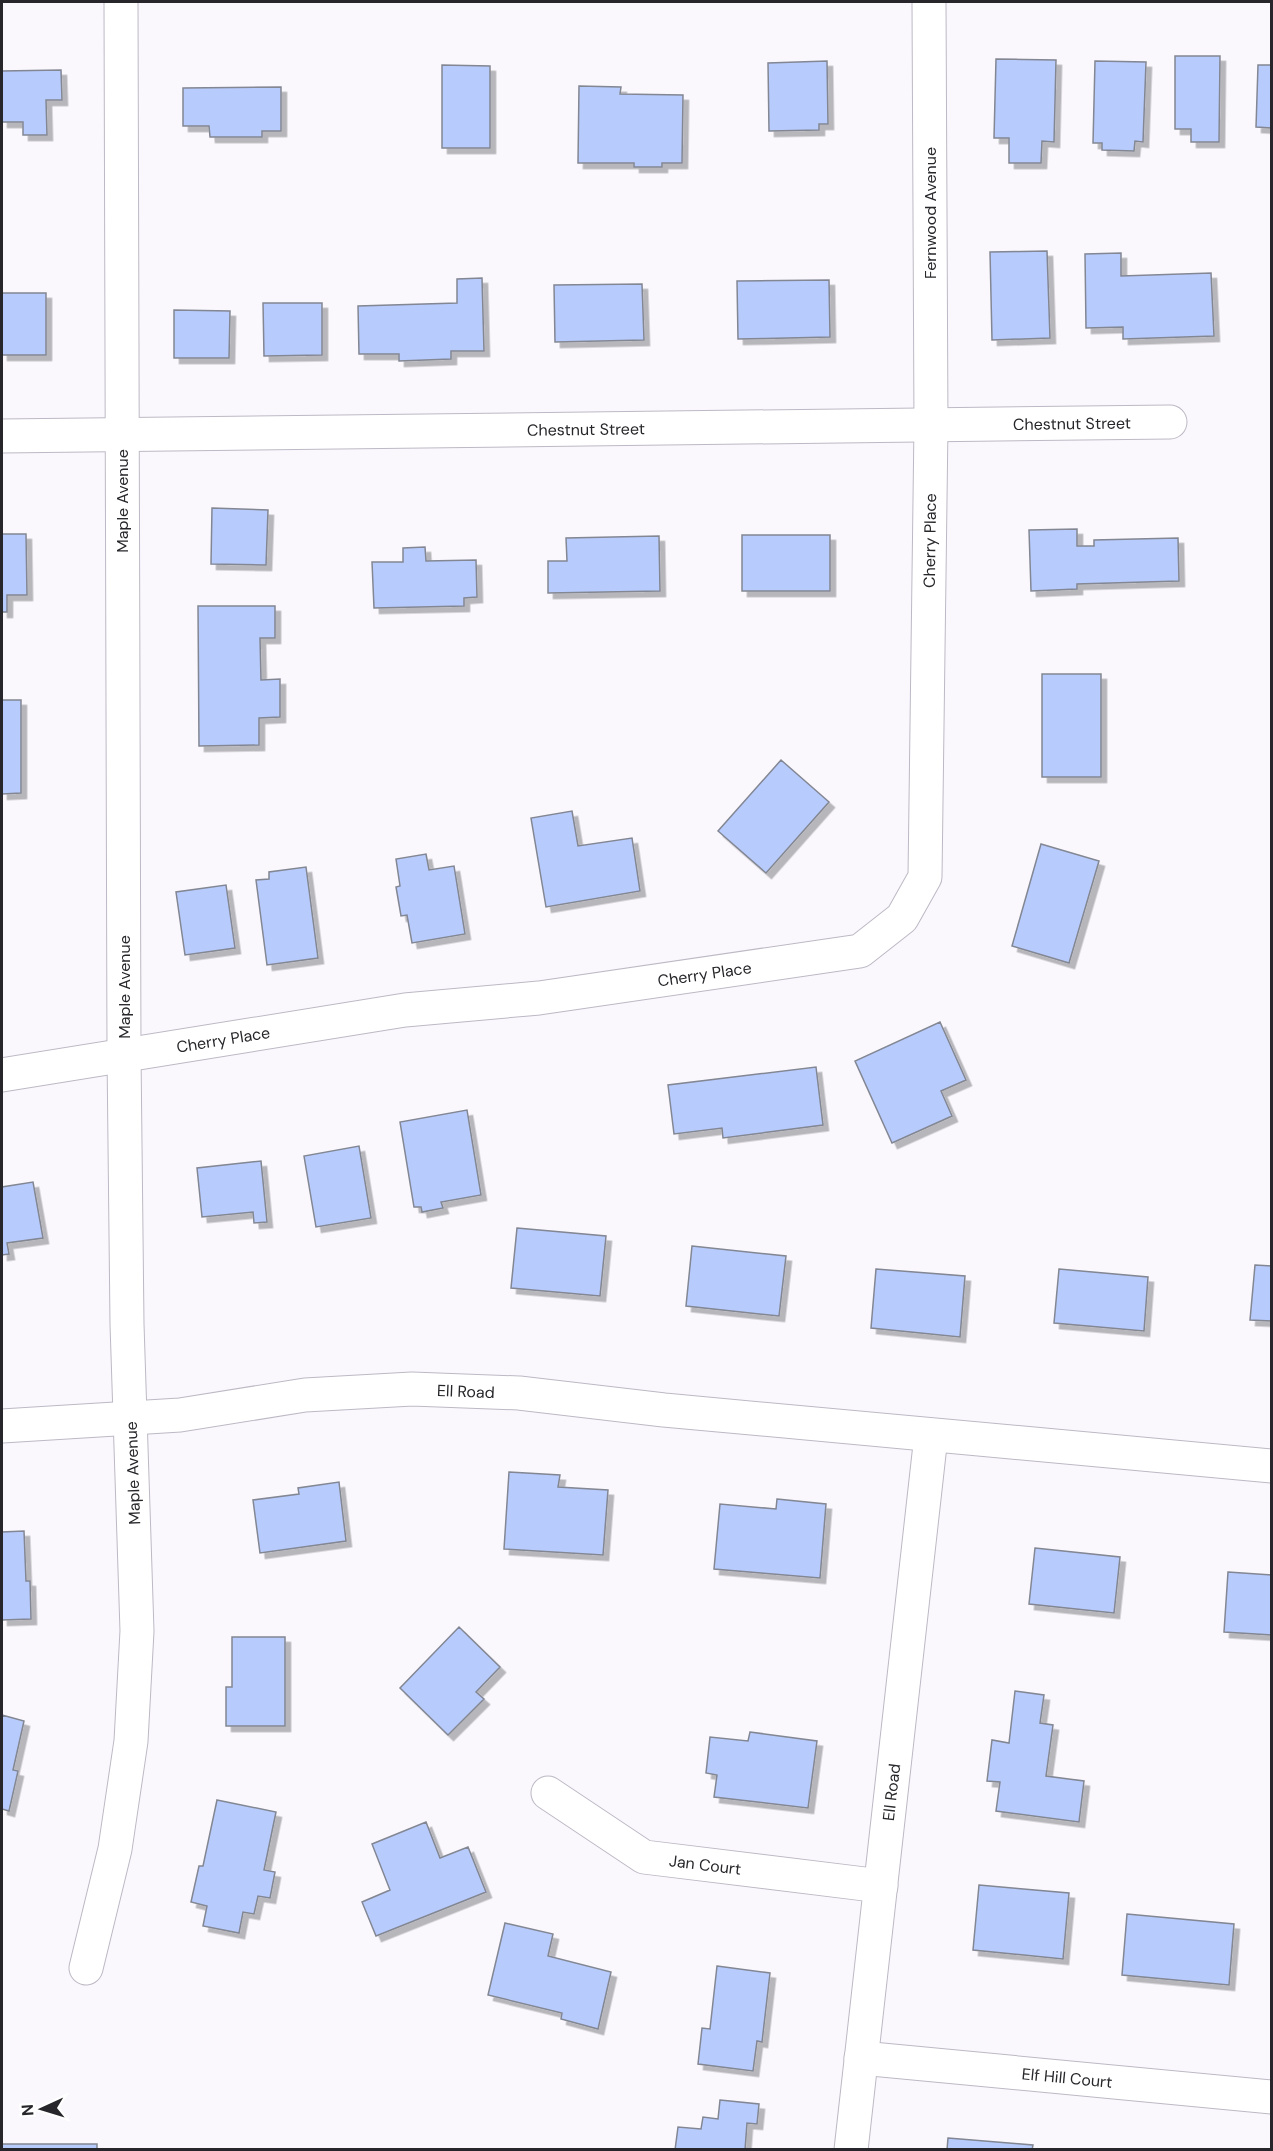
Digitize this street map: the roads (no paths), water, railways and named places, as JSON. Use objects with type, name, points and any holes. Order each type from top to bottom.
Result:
[{"type":"street","name":"Maple Avenue","points":[[86,1968],[115,1849],[131,1741],[137,1631],[127,1324],[124,1054],[121,2]]},
{"type":"street","name":"Fernwood Avenue","points":[[929,2],[931,425]]},
{"type":"street","name":"Chestnut Street","points":[[2,436],[1170,422]]},
{"type":"street","name":"Cherry Place","points":[[2,1075],[405,1010],[539,998],[860,951],[902,918],[925,877],[931,425]]},
{"type":"street","name":"Ell Road","points":[[2,1426],[180,1415],[305,1395],[412,1389],[519,1393],[664,1410],[931,1436],[1272,1466]]},
{"type":"street","name":"Ell Road","points":[[851,2150],[931,1436]]},
{"type":"street","name":"Jan Court","points":[[548,1793],[644,1857],[881,1886]]},
{"type":"street","name":"Elf Hill Court","points":[[861,2058],[1272,2097]]}]
